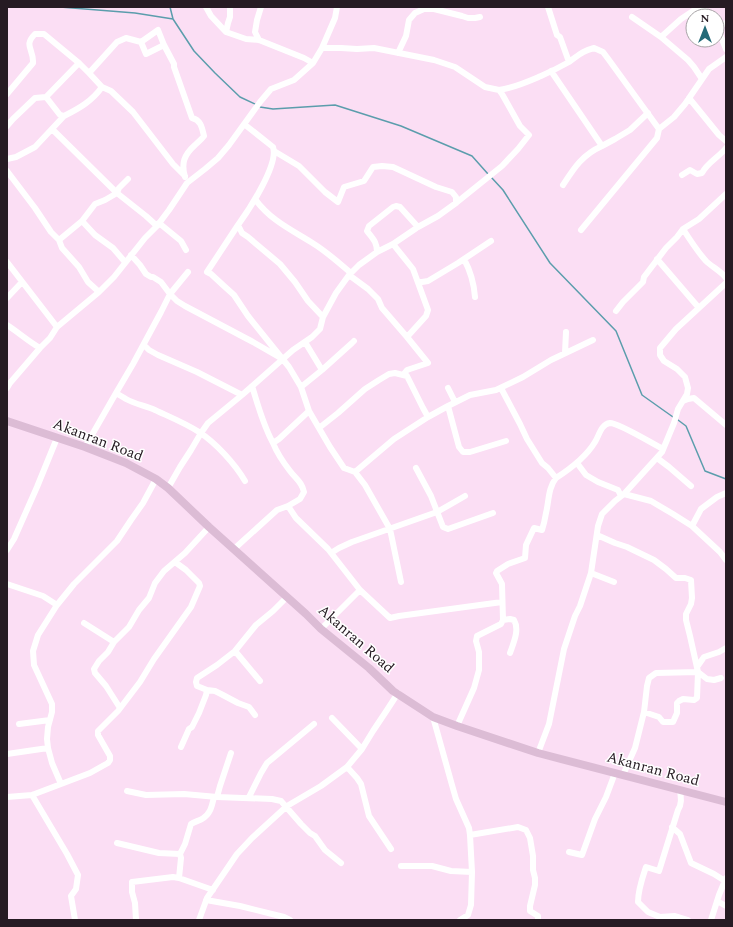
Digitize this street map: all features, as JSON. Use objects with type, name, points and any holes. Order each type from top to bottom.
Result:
[{"type":"main road","name":"Akanran Road","points":[[7,421],[85,447],[126,463],[168,488],[209,528],[321,629],[369,668],[393,691],[433,717],[538,752],[726,802]]},
{"type":"street","points":[[206,7],[211,16],[226,32],[246,39],[259,40],[313,63]]},
{"type":"street","points":[[226,32],[230,17],[230,7]]},
{"type":"street","points":[[259,40],[255,32],[261,7]]},
{"type":"street","points":[[187,179],[205,169],[218,158],[272,89],[294,80],[313,63],[322,48],[335,18],[337,7]]},
{"type":"street","points":[[548,7],[557,35],[560,38],[569,62]]},
{"type":"street","points":[[661,38],[681,19],[699,7]]},
{"type":"street","points":[[398,53],[406,36],[409,20],[415,13],[434,8],[468,18],[480,17]]},
{"type":"street","points":[[632,17],[688,60],[702,80]]},
{"type":"street","points":[[7,388],[50,338],[57,327],[99,292],[114,277],[145,238],[158,225],[187,183],[184,164],[186,153],[204,136],[202,125],[196,119],[192,118],[174,64],[158,30],[141,42]]},
{"type":"street","points":[[7,94],[33,63],[33,57],[29,46],[31,38],[35,34],[44,34],[79,63],[102,87],[111,91],[133,112],[172,164],[187,179]]},
{"type":"street","points":[[89,73],[117,42],[126,38],[141,42]]},
{"type":"street","points":[[141,42],[146,54],[164,45]]},
{"type":"street","points":[[322,48],[374,48],[434,60],[455,67],[485,86],[503,91],[550,71],[569,62],[584,51],[594,48],[603,52],[659,129]]},
{"type":"street","points":[[581,230],[657,138],[659,129],[674,117],[709,69],[726,57]]},
{"type":"street","points":[[7,126],[12,119],[35,98],[46,97],[79,63]]},
{"type":"street","points":[[550,71],[602,146]]},
{"type":"street","points":[[7,159],[16,157],[35,147],[64,116],[82,107],[96,95],[102,87]]},
{"type":"street","points":[[168,488],[200,433],[208,423],[293,350],[312,337],[320,328],[323,317],[336,293],[350,274],[359,265],[377,252],[393,244],[418,227],[438,216],[456,203],[502,166],[518,149],[529,135],[520,126],[503,91]]},
{"type":"street","points":[[46,97],[60,115],[64,116]]},
{"type":"street","points":[[689,98],[719,135],[726,141]]},
{"type":"street","points":[[563,185],[572,170],[583,157],[630,130],[648,113]]},
{"type":"street","points":[[244,124],[273,147],[274,151],[299,166],[325,192],[338,202],[344,187],[364,181],[373,167],[382,166],[393,167],[436,187],[452,192],[456,197],[456,203]]},
{"type":"street","points":[[52,129],[116,193],[181,241],[186,250]]},
{"type":"street","points":[[682,175],[690,170],[697,174],[702,173],[703,170],[726,148]]},
{"type":"street","points":[[274,151],[271,166],[255,199],[207,272],[234,295],[248,316],[289,367],[301,387],[309,412],[320,428],[330,447],[344,468],[355,472],[365,485],[390,529],[401,582]]},
{"type":"street","points":[[7,171],[51,232],[59,240],[62,248],[79,267],[88,282],[99,292]]},
{"type":"street","points":[[59,240],[82,221],[95,204],[116,193],[128,179]]},
{"type":"street","points":[[616,311],[622,302],[643,282],[644,277],[657,259],[683,229],[699,219],[726,194]]},
{"type":"street","points":[[255,199],[261,208],[283,226],[315,244],[378,299],[382,308],[407,336],[428,363],[407,370],[403,374]]},
{"type":"street","points":[[377,252],[377,245],[367,231],[370,226],[393,207],[400,207],[418,227]]},
{"type":"street","points":[[82,221],[95,235],[113,248],[125,262]]},
{"type":"street","points":[[238,225],[242,233],[280,264],[308,301],[323,317]]},
{"type":"street","points":[[683,229],[697,250],[726,278]]},
{"type":"street","points":[[418,282],[428,281],[491,241]]},
{"type":"street","points":[[393,244],[413,269],[428,310],[426,316],[407,336]]},
{"type":"street","points":[[130,256],[140,265],[146,274],[161,282],[177,301],[283,359]]},
{"type":"street","points":[[464,259],[471,273],[475,297]]},
{"type":"street","points":[[657,259],[699,308]]},
{"type":"street","points":[[7,262],[57,327]]},
{"type":"street","points":[[85,447],[144,345],[170,294],[188,272]]},
{"type":"street","points":[[7,298],[22,282]]},
{"type":"street","points":[[538,752],[549,724],[564,649],[591,573],[598,526],[602,514],[623,495],[664,449],[678,409],[687,394],[688,388],[685,377],[677,369],[664,362],[660,355],[660,348],[676,330],[726,283]]},
{"type":"street","points":[[7,325],[17,331],[32,344],[40,348]]},
{"type":"street","points":[[566,332],[566,354]]},
{"type":"street","points":[[355,472],[394,439],[455,402],[470,395],[501,388],[523,378],[551,360],[593,340]]},
{"type":"street","points":[[301,387],[354,341]]},
{"type":"street","points":[[305,342],[322,370]]},
{"type":"street","points":[[144,345],[158,355],[197,372],[242,395]]},
{"type":"street","points":[[320,428],[365,389],[389,374],[396,373],[407,376],[428,417]]},
{"type":"street","points":[[234,549],[277,510],[288,506],[300,498],[304,492],[303,486],[278,454],[269,436],[252,386]]},
{"type":"street","points":[[448,388],[455,402]]},
{"type":"street","points":[[501,388],[527,439],[542,463],[556,478]]},
{"type":"street","points":[[116,393],[127,400],[180,420],[200,433],[213,443],[238,469],[245,481]]},
{"type":"street","points":[[683,401],[694,398],[726,425]]},
{"type":"street","points":[[448,406],[459,447],[463,452],[470,452],[506,442]]},
{"type":"street","points":[[273,443],[280,439],[309,412]]},
{"type":"street","points":[[457,726],[474,688],[479,670],[480,652],[476,641],[477,636],[501,624],[503,620],[502,584],[496,574],[497,571],[508,564],[525,558],[526,545],[534,528],[542,530],[550,490],[556,478],[577,463],[594,443],[600,431],[610,423],[619,426],[664,449]]},
{"type":"street","points":[[7,550],[14,539],[32,499],[57,438]]},
{"type":"street","points":[[657,458],[691,486]]},
{"type":"street","points":[[577,463],[586,475],[598,482],[618,490],[623,495],[651,501],[692,526],[720,552],[726,560]]},
{"type":"street","points":[[416,468],[431,496],[443,527],[448,529],[493,513]]},
{"type":"street","points":[[61,784],[52,763],[48,748],[48,727],[52,712],[52,704],[34,665],[33,651],[38,635],[57,605],[74,584],[117,541],[144,503],[156,480]]},
{"type":"street","points":[[692,526],[701,509],[717,497],[726,493]]},
{"type":"street","points":[[331,553],[348,544],[437,512],[465,496]]},
{"type":"street","points":[[288,506],[296,518],[331,553],[360,590],[390,618],[502,602]]},
{"type":"street","points":[[120,708],[106,686],[95,673],[94,669],[114,642],[129,627],[139,610],[149,598],[155,584],[164,571],[185,553],[209,528]]},
{"type":"street","points":[[597,535],[654,560],[676,578],[691,580],[692,598],[686,614],[686,620],[697,669],[697,698],[694,700],[684,699],[679,701],[677,703],[673,722],[663,722],[659,717],[644,712]]},
{"type":"street","points":[[7,797],[32,795],[90,773],[108,763],[110,756],[98,732],[120,708],[140,682],[191,607],[200,586],[199,583],[186,570],[175,562]]},
{"type":"street","points":[[591,573],[614,582]]},
{"type":"street","points":[[7,584],[43,596],[57,605]]},
{"type":"street","points":[[321,629],[360,590]]},
{"type":"street","points":[[255,715],[249,707],[221,694],[197,686],[197,678],[235,651],[256,625],[287,597]]},
{"type":"street","points":[[503,620],[510,619],[514,620],[516,623],[516,636],[510,653]]},
{"type":"street","points":[[84,623],[114,642]]},
{"type":"street","points":[[569,852],[582,854],[595,819],[606,797],[635,748],[644,712],[647,686],[650,678],[656,673],[688,673],[697,669],[704,657],[726,648]]},
{"type":"street","points":[[235,651],[260,681]]},
{"type":"street","points":[[697,669],[707,679],[714,680],[721,678]]},
{"type":"street","points":[[181,747],[189,728],[192,727],[199,713],[206,695],[206,690]]},
{"type":"street","points":[[199,920],[206,900],[237,854],[287,806],[321,786],[347,767],[362,749],[398,693]]},
{"type":"street","points":[[433,717],[456,798],[469,828],[470,835],[472,872],[471,905],[468,915],[460,920]]},
{"type":"street","points":[[332,718],[362,749]]},
{"type":"street","points":[[19,724],[50,720]]},
{"type":"street","points":[[249,797],[267,763],[314,724]]},
{"type":"street","points":[[7,754],[48,748]]},
{"type":"street","points":[[179,878],[180,854],[185,844],[191,824],[202,819],[212,808],[231,753]]},
{"type":"street","points":[[347,767],[361,784],[369,816],[391,849]]},
{"type":"street","points":[[680,790],[681,806],[678,810],[658,871],[646,867],[641,882],[638,902],[648,912],[660,917],[675,916],[688,920]]},
{"type":"street","points":[[127,791],[146,795],[184,794],[216,797],[249,797],[281,801],[287,806],[301,824],[315,836],[325,850],[341,863]]},
{"type":"street","points":[[32,795],[78,875],[76,889],[71,896],[75,920]]},
{"type":"street","points":[[672,827],[680,834],[691,863],[725,880],[711,920]]},
{"type":"street","points":[[470,835],[518,828],[526,830],[530,838],[535,878],[530,911],[538,916],[538,920]]},
{"type":"street","points":[[117,843],[159,853],[180,854]]},
{"type":"street","points":[[401,866],[432,866],[451,871],[472,872]]},
{"type":"street","points":[[136,920],[136,903],[132,892],[132,882],[173,877],[213,890]]},
{"type":"street","points":[[206,900],[240,906],[284,917],[290,920]]},
{"type":"street","points":[[717,901],[726,906]]},
{"type":"street","points":[[647,920],[648,912]]},
{"type":"waterway","points":[[60,7],[135,13],[173,19]]},
{"type":"waterway","points":[[170,7],[173,19],[194,51],[240,97],[257,105]]},
{"type":"waterway","points":[[260,107],[273,109],[335,105],[401,126],[472,156],[488,174]]},
{"type":"waterway","points":[[491,177],[503,190],[550,263],[616,331],[642,395],[673,417]]},
{"type":"waterway","points":[[678,420],[686,426],[705,471],[726,479]]}]
